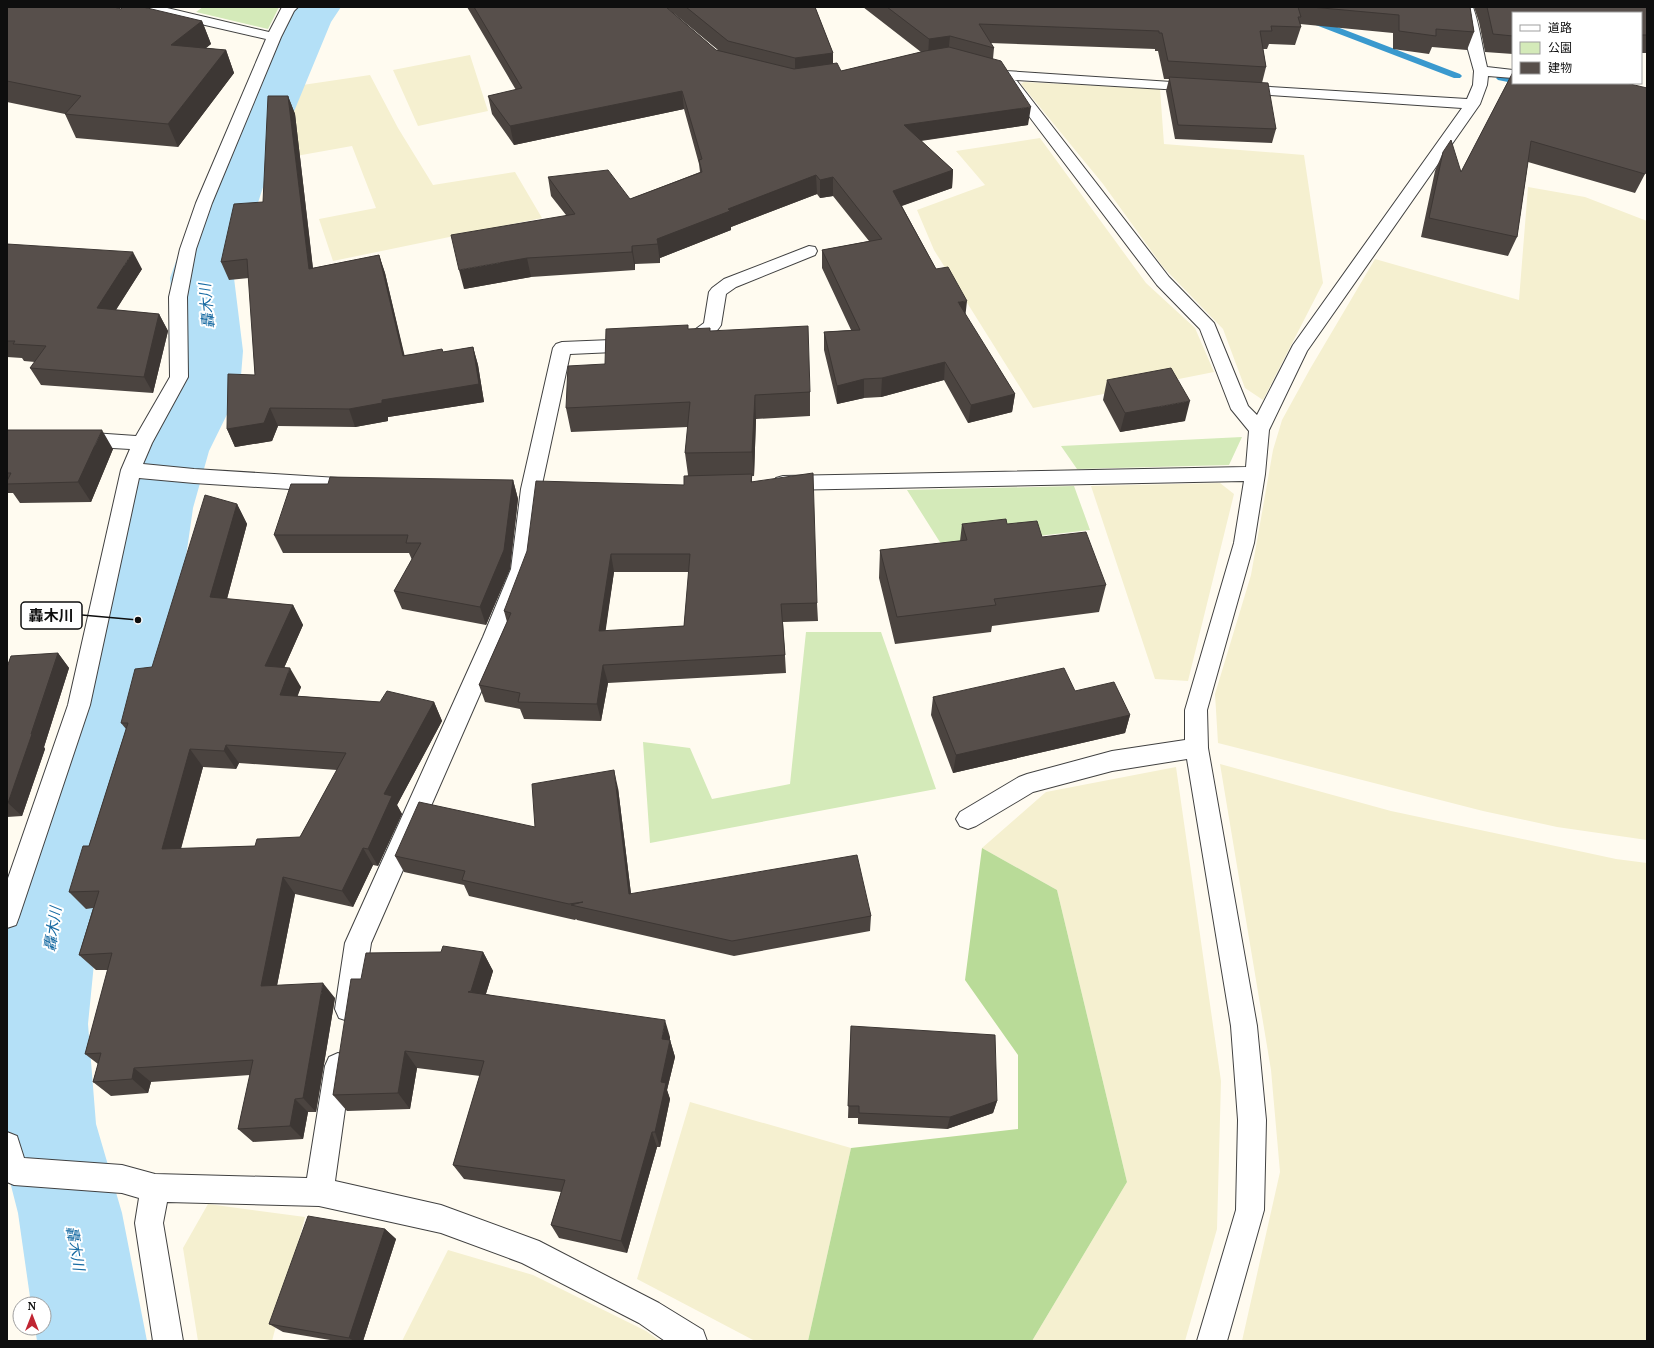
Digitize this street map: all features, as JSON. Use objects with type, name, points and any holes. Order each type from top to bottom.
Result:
[{"type":"street","points":[[145,7],[274,37]]},
{"type":"street","points":[[7,917],[79,705],[131,470],[142,443],[179,377],[178,297],[188,249],[204,203],[274,37],[289,7]]},
{"type":"street","points":[[1212,1341],[1250,1210],[1252,1120],[1244,1026],[1197,748],[1196,710],[1244,543],[1255,474],[1259,430],[1299,349],[1472,104],[1480,85],[1481,71],[1474,46],[1472,25],[1466,7]]},
{"type":"street","points":[[969,65],[1005,75],[1211,88]]},
{"type":"street","points":[[1481,71],[1512,74]]},
{"type":"street","points":[[1005,75],[1163,281],[1208,327],[1240,408],[1259,430]]},
{"type":"street","points":[[1226,89],[1472,104]]},
{"type":"street","points":[[319,1192],[358,943],[494,637],[522,569],[531,489],[562,348],[690,342],[712,325],[718,292],[730,283],[809,251]]},
{"type":"street","points":[[63,438],[142,443]]},
{"type":"street","points":[[131,470],[194,476],[374,486]]},
{"type":"street","points":[[768,484],[1255,474]]},
{"type":"street","points":[[968,819],[1027,784],[1112,761],[1197,748]]},
{"type":"street","points":[[10,1158],[122,1179],[155,1188],[319,1192],[441,1219],[529,1251],[649,1313],[692,1341]]},
{"type":"street","points":[[155,1188],[149,1223],[168,1341]]},
{"type":"shaded area","points":[[470,55],[488,111],[418,126],[393,70]]},
{"type":"shaded area","points":[[370,75],[398,128],[433,185],[515,172],[542,218],[333,261],[319,219],[376,208],[352,146],[257,163],[289,87]]},
{"type":"shaded area","points":[[1024,82],[1160,89],[1164,144],[1304,155],[1323,283],[1263,400],[1245,388],[1223,329],[1163,267],[1103,184],[1021,84]]},
{"type":"shaded area","points":[[1040,138],[1146,283],[1195,328],[1214,372],[1033,408],[934,250],[917,210],[985,185],[956,151]]},
{"type":"shaded area","points":[[1528,187],[1585,197],[1647,221],[1647,840],[1557,827],[1483,811],[1218,743],[1215,694],[1251,575],[1273,450],[1282,420],[1310,369],[1375,259],[1519,300]]},
{"type":"shaded area","points":[[1220,483],[1234,494],[1188,681],[1155,679],[1091,486]]},
{"type":"shaded area","points":[[1220,764],[1391,811],[1616,859],[1647,863],[1647,1341],[1242,1341],[1280,1172],[1271,1070]]},
{"type":"shaded area","points":[[1176,767],[1221,1081],[1217,1229],[1185,1341],[1032,1341],[1127,1182],[1057,890],[982,848],[1046,792]]},
{"type":"shaded area","points":[[690,1102],[851,1148],[808,1341],[755,1341],[637,1279]]},
{"type":"shaded area","points":[[208,1204],[305,1217],[272,1341],[198,1341],[183,1248]]},
{"type":"shaded area","points":[[448,1250],[533,1275],[646,1331],[660,1341],[402,1341]]},
{"type":"green space","points":[[203,7],[279,7],[268,29],[196,12]]},
{"type":"green space","points":[[1242,437],[1229,465],[1077,469],[1061,446]]},
{"type":"green space","points":[[1074,486],[1090,530],[943,547],[907,490]]},
{"type":"green space","points":[[806,632],[881,632],[936,789],[650,843],[643,742],[690,748],[712,799],[790,784]]},
{"type":"green space","points":[[982,848],[1057,890],[1127,1182],[1032,1341],[808,1341],[851,1148],[1018,1129],[1018,1055],[965,980]]},
{"type":"building","points":[[7,7],[114,7],[121,9],[123,7],[143,7],[202,21],[171,45],[226,50],[168,124],[65,114],[81,96],[7,81]]},
{"type":"building","points":[[474,7],[666,7],[716,50],[794,69],[837,63],[841,71],[925,51],[949,47],[1001,61],[1031,107],[904,125],[953,170],[893,191],[936,269],[948,267],[967,301],[958,302],[1015,394],[971,405],[945,362],[882,378],[864,379],[837,386],[824,332],[860,330],[822,250],[882,239],[833,177],[820,180],[816,175],[728,209],[730,211],[657,239],[658,244],[632,246],[632,252],[527,258],[459,270],[451,235],[575,214],[548,177],[608,170],[630,199],[702,172],[699,160],[702,159],[682,91],[510,126],[488,96],[522,88]]},
{"type":"building","points":[[686,7],[815,7],[833,53],[795,58],[728,41]]},
{"type":"building","points":[[887,7],[1298,7],[1301,17],[1298,17],[1301,27],[1271,26],[1272,31],[1260,31],[1266,67],[1168,61],[1162,33],[1159,33],[1159,31],[979,24],[994,48],[950,36],[929,39]]},
{"type":"building","points":[[1311,7],[1470,7],[1474,32],[1436,29],[1436,36],[1399,31],[1399,15]]},
{"type":"building","points":[[1487,7],[1647,7],[1647,35],[1642,35],[1642,12],[1512,12],[1512,36],[1493,34]]},
{"type":"building","points":[[1512,74],[1512,84],[1630,84],[1647,88],[1647,170],[1645,174],[1531,141],[1517,237],[1429,218],[1443,152],[1451,140],[1461,172]]},
{"type":"building","points":[[1169,77],[1268,83],[1276,129],[1178,125]]},
{"type":"building","points":[[268,96],[288,96],[309,269],[379,255],[403,356],[442,349],[443,352],[473,347],[479,384],[382,400],[382,403],[349,409],[270,408],[264,423],[227,429],[228,374],[255,375],[247,259],[221,262],[234,204],[263,202]]},
{"type":"building","points":[[7,244],[133,252],[97,308],[159,314],[144,377],[30,368],[46,346],[13,344],[15,341],[7,341]]},
{"type":"building","points":[[688,325],[688,329],[710,328],[710,331],[808,326],[810,392],[755,395],[752,452],[685,453],[690,402],[566,408],[568,366],[605,364],[606,329]]},
{"type":"building","points":[[1171,368],[1190,401],[1125,413],[1107,380]]},
{"type":"building","points":[[7,430],[102,430],[78,482],[7,484],[11,473],[7,473]]},
{"type":"building","points":[[813,473],[817,603],[781,604],[785,655],[603,665],[597,704],[518,702],[520,693],[479,685],[511,613],[504,611],[527,551],[536,481],[684,485],[684,476],[752,474],[751,482]],"holes":[[[611,554],[690,554],[684,626],[599,631]]]},
{"type":"building","points":[[330,477],[513,480],[504,550],[480,607],[394,591],[421,543],[406,543],[408,535],[274,535],[291,484],[328,484]]},
{"type":"building","points":[[205,495],[237,504],[210,597],[293,605],[265,666],[290,668],[280,695],[380,702],[387,691],[434,702],[384,794],[392,796],[368,849],[363,848],[342,891],[283,877],[261,986],[323,983],[303,1098],[295,1099],[290,1126],[238,1129],[253,1060],[134,1068],[132,1079],[93,1082],[101,1053],[85,1054],[112,953],[79,955],[99,891],[69,892],[83,846],[89,846],[128,723],[121,723],[135,669],[152,667]],"holes":[[[226,745],[346,753],[300,837],[257,839],[255,846],[162,849],[190,749],[224,751]]]},
{"type":"building","points":[[1006,519],[1007,524],[1037,521],[1042,537],[1086,532],[1106,585],[994,599],[996,605],[897,617],[880,550],[967,540],[962,524]]},
{"type":"building","points":[[58,653],[32,734],[7,803],[7,667],[11,656]]},
{"type":"building","points":[[1064,668],[1075,691],[1114,682],[1130,715],[956,755],[933,697]]},
{"type":"building","points":[[614,770],[629,894],[857,855],[871,916],[732,941],[571,905],[583,902],[569,904],[462,880],[465,871],[395,856],[419,802],[535,827],[532,784]]},
{"type":"building","points":[[443,946],[483,952],[471,991],[468,992],[665,1020],[662,1039],[670,1040],[661,1082],[666,1083],[655,1132],[652,1132],[621,1241],[551,1225],[565,1180],[453,1165],[484,1061],[405,1051],[398,1093],[333,1095],[351,979],[361,979],[366,953],[441,952]]},
{"type":"building","points":[[851,1026],[995,1035],[997,1101],[950,1117],[859,1113],[859,1106],[848,1106]]},
{"type":"building","points":[[308,1216],[385,1229],[349,1338],[269,1324]]},
{"type":"waterway","name":"轟木川","points":[[92,1341],[70,1213],[46,1124],[40,1024],[54,903],[138,620],[156,508],[173,451],[206,388],[210,351],[202,278],[234,184],[305,22],[315,7]]},
{"type":"waterway","points":[[1277,7],[1457,76]]},
{"type":"waterway","points":[[1501,78],[1512,80]]},
{"type":"place","name":"轟木川","points":[[138,620]]}]
